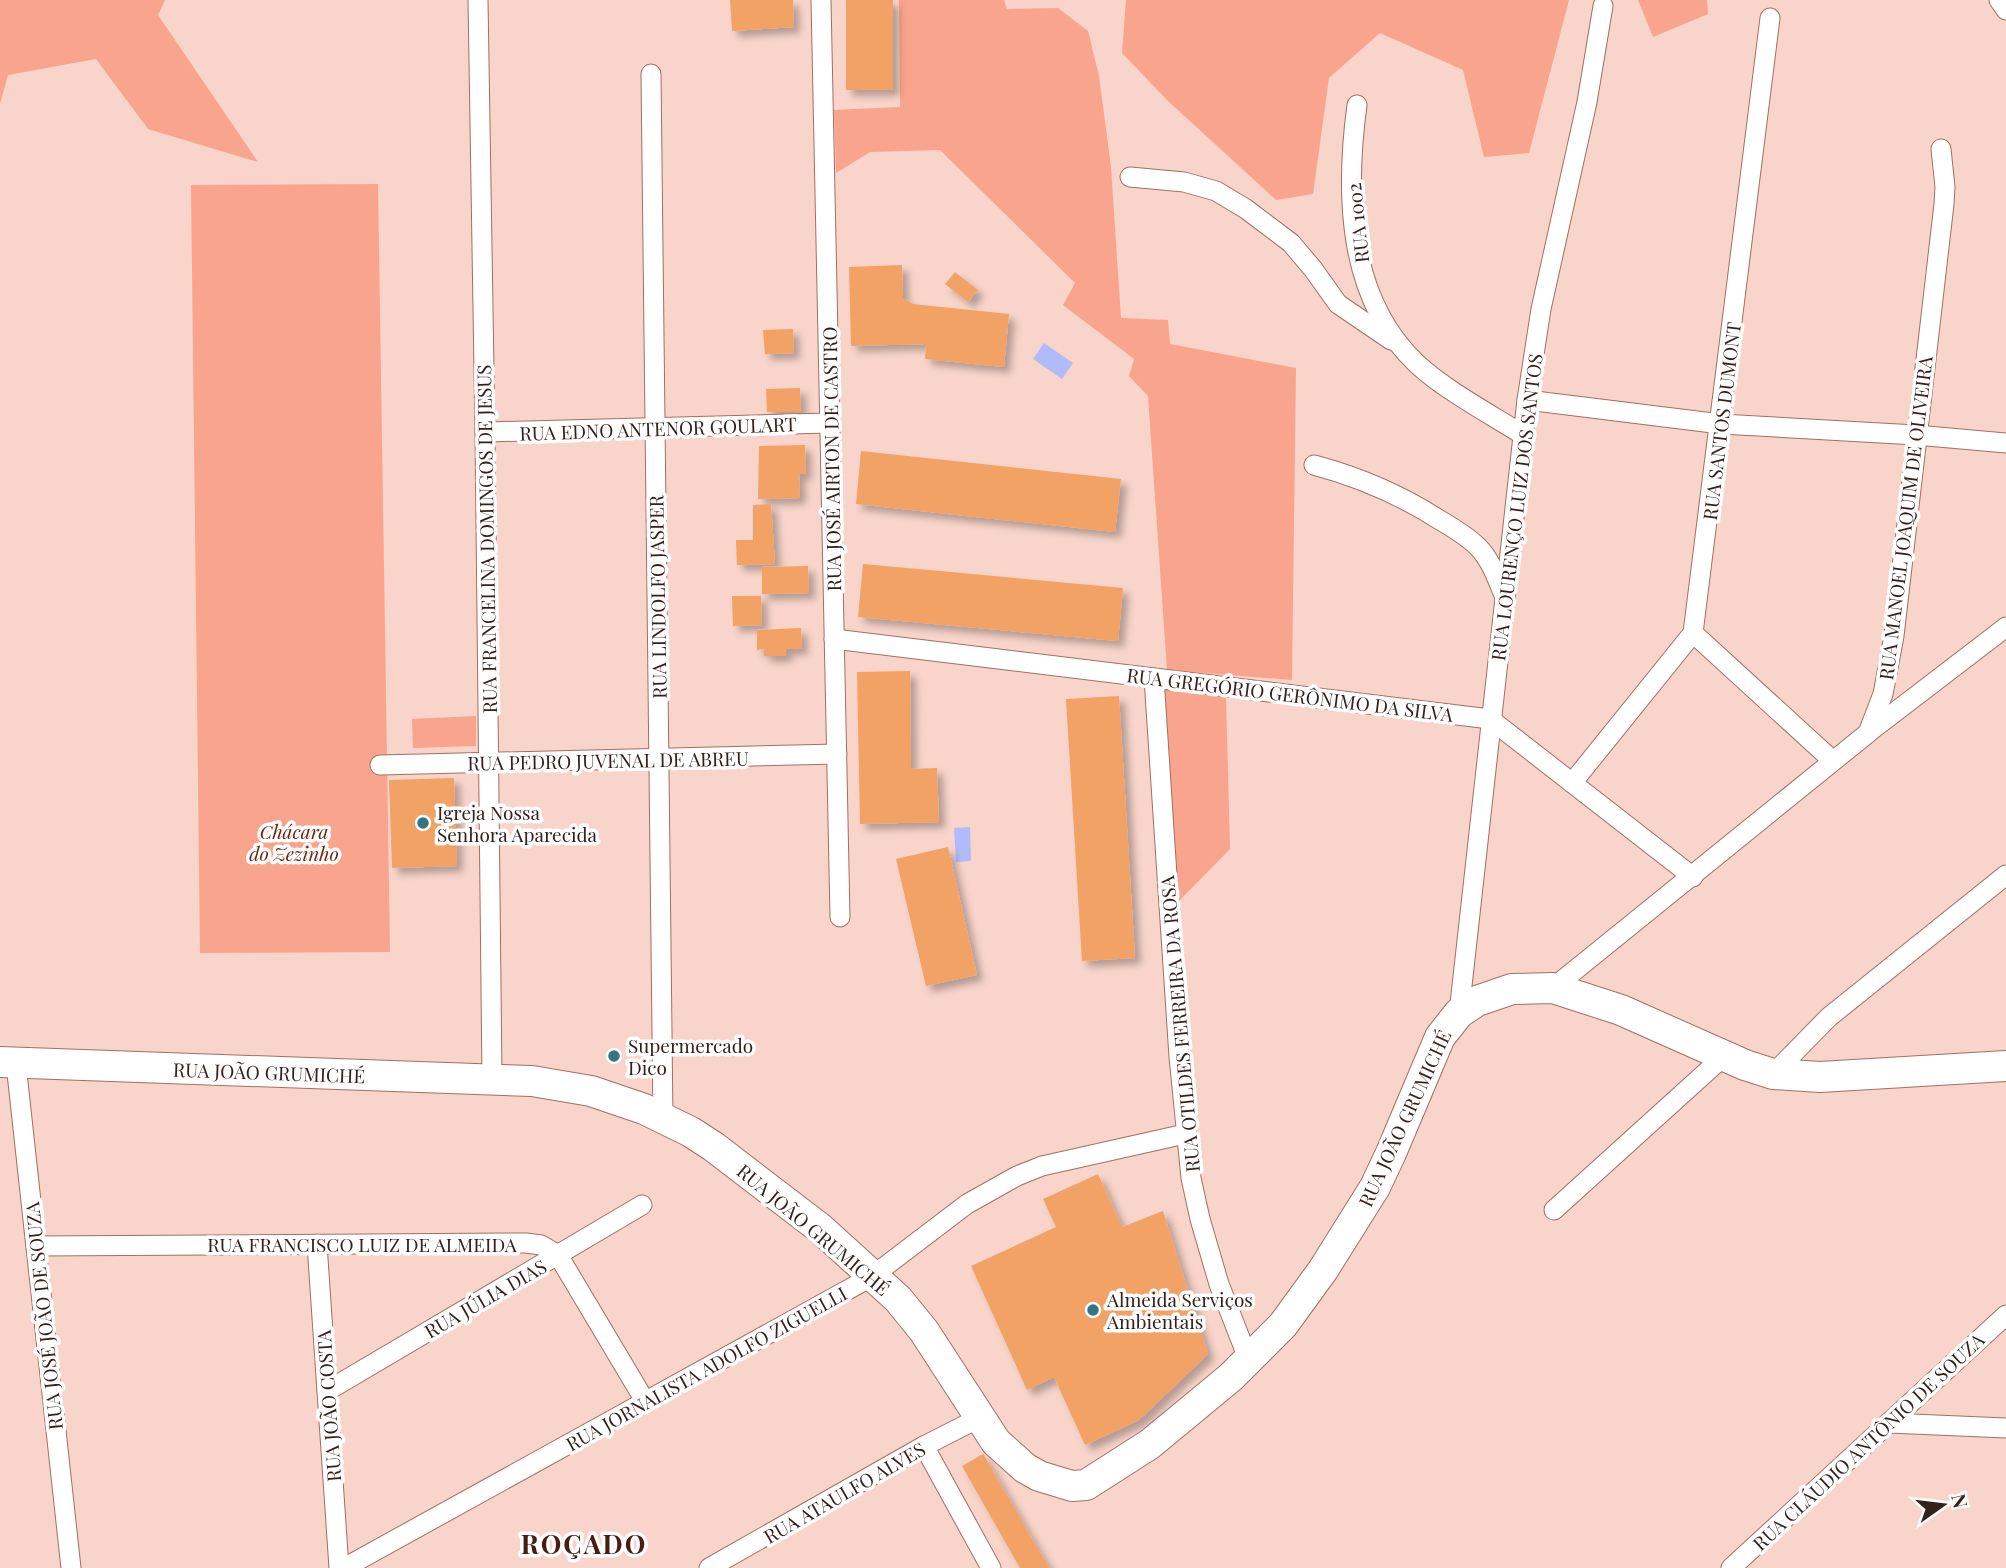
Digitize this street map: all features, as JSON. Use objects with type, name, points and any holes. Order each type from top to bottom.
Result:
[{"type":"main road","name":"RUA JOÃO GRUMICHÉ","points":[[8,1063],[492,1079],[544,1083],[591,1091],[644,1109],[691,1132],[714,1147],[821,1229],[898,1299],[925,1331],[996,1442],[1025,1468],[1039,1476],[1072,1486],[1086,1485],[1150,1444],[1249,1361],[1274,1335],[1299,1304],[1375,1187],[1440,1037],[1459,1013],[1477,1001],[1495,993],[1535,987],[1553,988],[1621,1010],[1724,1057],[1773,1074],[1820,1077],[2006,1066]]},
{"type":"street","name":"RUA FRANCELINA DOMINGOS DE JESUS","points":[[478,0],[492,1079]]},
{"type":"street","name":"RUA JOSÉ AIRTON DE CASTRO","points":[[821,0],[840,917]]},
{"type":"street","points":[[1999,0],[2006,10]]},
{"type":"street","name":"RUA LOURENÇO LUIZ DOS SANTOS","points":[[1459,1013],[1527,400],[1541,309],[1587,102],[1603,6]]},
{"type":"street","name":"RUA SANTOS DUMONT","points":[[1693,633],[1770,18]]},
{"type":"street","name":"RUA LINDOLFO JASPER","points":[[651,74],[663,1120]]},
{"type":"street","name":"RUA 1002","points":[[1357,105],[1352,163],[1354,220],[1358,258],[1376,310],[1398,344],[1433,376],[1523,435]]},
{"type":"street","name":"RUA MANOEL JOAQUIM DE OLIVEIRA","points":[[1868,733],[1883,694],[1894,636],[1944,204],[1941,149]]},
{"type":"street","points":[[1129,177],[1184,183],[1216,191],[1246,209],[1291,243],[1338,304],[1398,344]]},
{"type":"street","points":[[1527,400],[1721,424],[2006,443]]},
{"type":"street","name":"RUA EDNO ANTENOR GOULART","points":[[485,432],[830,423]]},
{"type":"street","points":[[1314,465],[1354,475],[1381,486],[1455,530],[1478,547],[1487,558],[1505,596]]},
{"type":"street","points":[[1553,988],[1868,733],[2006,627]]},
{"type":"street","points":[[1572,783],[1693,633],[1833,761]]},
{"type":"street","name":"RUA GREGÓRIO GERÔNIMO DA SILVA","points":[[834,639],[1490,719]]},
{"type":"street","name":"RUA OTILDES FERREIRA DA ROSA","points":[[1154,678],[1185,1134],[1200,1219],[1219,1284],[1249,1361]]},
{"type":"street","points":[[1490,719],[1693,877]]},
{"type":"street","name":"RUA PEDRO JUVENAL DE ABREU","points":[[380,765],[836,754]]},
{"type":"street","points":[[1773,1074],[1829,1017],[2006,875]]},
{"type":"street","points":[[1554,1210],[1724,1057]]},
{"type":"street","name":"RUA JOSÉ JOÃO DE SOUZA","points":[[8,1063],[36,1246],[71,1568]]},
{"type":"street","name":"RUA JORNALISTA ADOLFO ZIGUELLI","points":[[342,1568],[871,1277],[968,1204],[1017,1176],[1042,1166],[1185,1134]]},
{"type":"street","name":"RUA JÚLIA DIAS","points":[[327,1391],[642,1205]]},
{"type":"street","name":"RUA FRANCISCO LUIZ DE ALMEIDA","points":[[36,1246],[526,1243],[541,1245],[558,1255]]},
{"type":"street","name":"RUA JOÃO COSTA","points":[[317,1244],[342,1568]]},
{"type":"street","points":[[558,1255],[645,1401]]},
{"type":"street","name":"RUA CLÁUDIO ANTÔNIO DE SOUZA","points":[[1731,1568],[2006,1315]]},
{"type":"street","name":"RUA ATAULFO ALVES","points":[[709,1568],[924,1446],[979,1418]]},
{"type":"street","points":[[1889,1423],[2006,1428]]},
{"type":"street","points":[[924,1446],[991,1568]]},
{"type":"green space","points":[[0,0],[165,0],[158,15],[258,162],[148,129],[96,59],[8,75],[0,104]]},
{"type":"green space","points":[[899,0],[1004,0],[1007,9],[1058,8],[1088,31],[1099,76],[1111,167],[1121,318],[1168,320],[1170,344],[1296,368],[1292,680],[1167,670],[1148,396],[1129,376],[1134,359],[1063,305],[1075,283],[940,150],[870,152],[836,173],[834,110],[900,107]]},
{"type":"green space","points":[[1126,0],[1569,0],[1529,153],[1484,157],[1463,70],[1380,33],[1329,78],[1313,194],[1276,200],[1168,101],[1122,53]]},
{"type":"green space","points":[[1638,0],[1707,0],[1708,14],[1653,37]]},
{"type":"green space","name":"Chácara do Zezinho","points":[[378,184],[390,952],[200,953],[191,185]]},
{"type":"green space","points":[[1162,687],[1226,696],[1230,849],[1176,904]]},
{"type":"green space","points":[[476,716],[476,746],[413,748],[412,719]]},
{"type":"water","points":[[1044,343],[1073,363],[1062,379],[1033,359]]},
{"type":"water","points":[[970,827],[971,861],[956,862],[954,828]]},
{"type":"building","points":[[730,0],[793,0],[794,27],[732,31]]},
{"type":"building","points":[[846,0],[893,0],[893,90],[846,90]]},
{"type":"building","points":[[902,265],[903,298],[913,304],[1009,314],[1004,367],[925,359],[926,344],[851,346],[849,267]]},
{"type":"building","points":[[955,272],[978,290],[968,302],[945,284]]},
{"type":"building","points":[[793,329],[794,353],[765,354],[763,330]]},
{"type":"building","points":[[800,388],[801,412],[767,412],[766,389]]},
{"type":"building","points":[[805,445],[806,474],[799,474],[800,498],[758,499],[759,446]]},
{"type":"building","points":[[861,451],[1121,479],[1115,532],[856,504]]},
{"type":"building","points":[[771,504],[775,564],[737,565],[736,540],[753,540],[753,505]]},
{"type":"building","points":[[863,564],[1123,588],[1118,641],[858,617]]},
{"type":"building","points":[[808,566],[809,593],[762,594],[762,567]]},
{"type":"building","points":[[732,596],[761,596],[762,625],[733,626]]},
{"type":"building","points":[[801,628],[802,649],[786,649],[786,656],[764,656],[764,649],[757,650],[757,630]]},
{"type":"building","points":[[910,671],[911,769],[937,768],[939,822],[860,824],[857,672]]},
{"type":"building","points":[[1119,696],[1135,958],[1082,961],[1066,699]]},
{"type":"building","name":"Igreja Nossa Senhora Aparecida","points":[[454,778],[457,866],[392,868],[389,780]]},
{"type":"building","points":[[948,847],[977,975],[926,986],[896,859]]},
{"type":"building","name":"Almeida Serviços Ambientais","points":[[1098,1174],[1122,1227],[1163,1211],[1208,1354],[1139,1420],[1085,1445],[1054,1377],[1027,1390],[971,1266],[1056,1227],[1043,1199]]},
{"type":"building","points":[[983,1454],[1049,1568],[1020,1568],[962,1466]]},
{"type":"place","name":"Igreja Nossa Senhora Aparecida","points":[[423,823]]},
{"type":"place","name":"Supermercado Dico","points":[[614,1056]]},
{"type":"place","name":"Almeida Serviços Ambientais","points":[[1093,1310]]},
{"type":"district","name":"ROÇADO","points":[[584,1543]]}]
